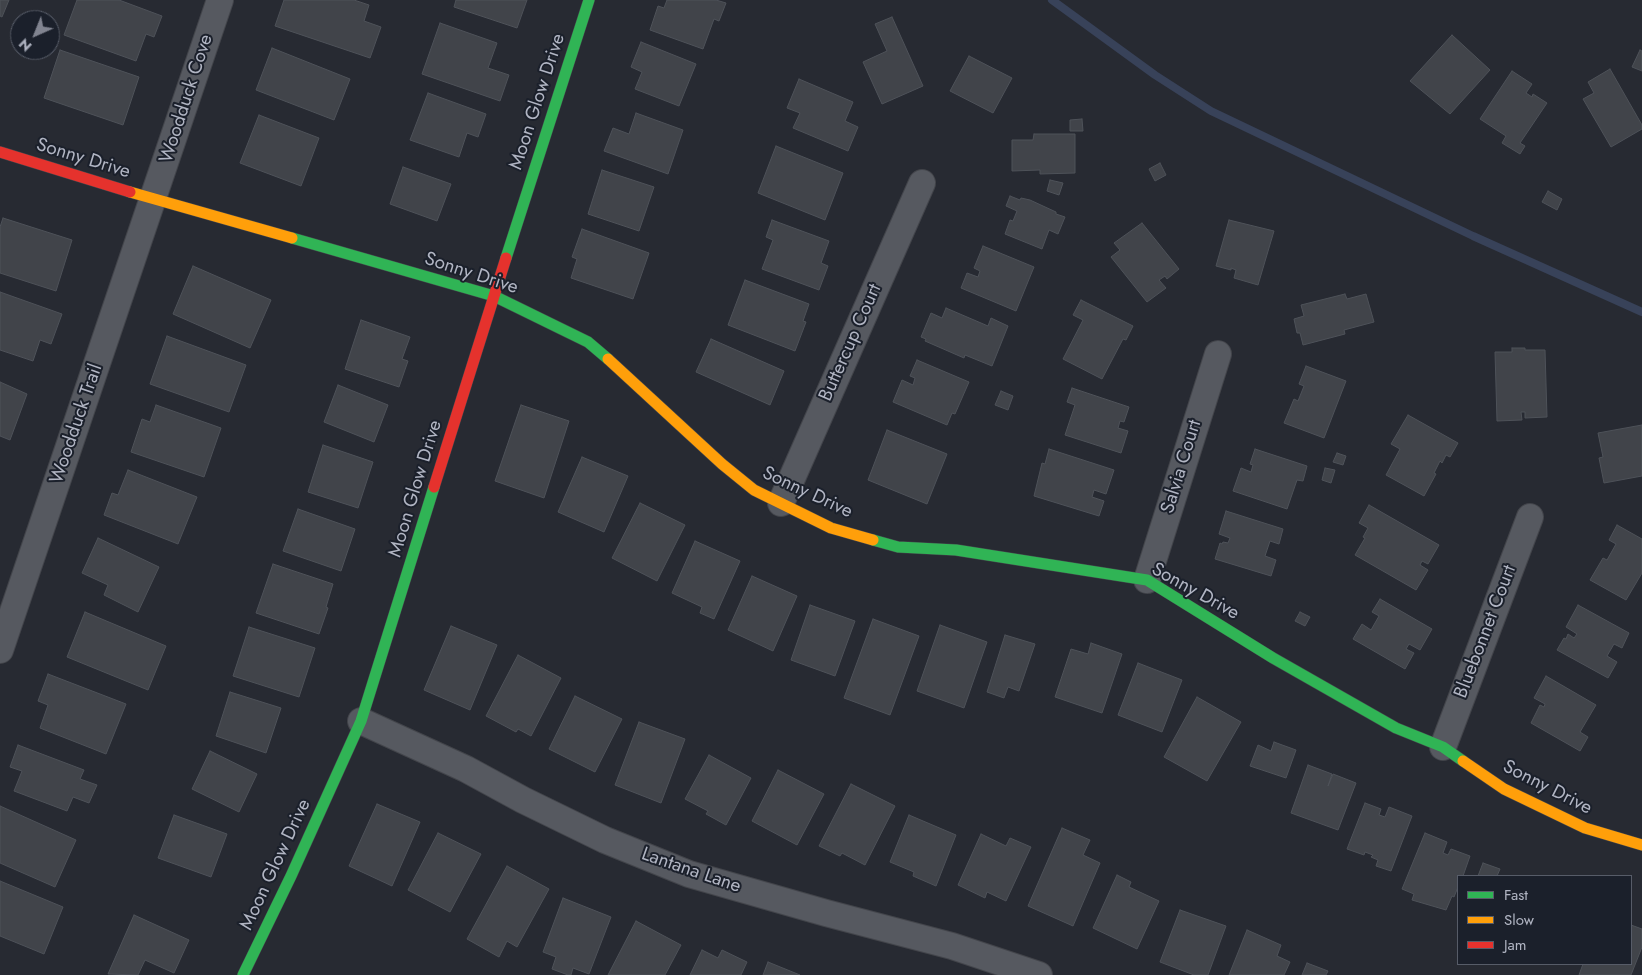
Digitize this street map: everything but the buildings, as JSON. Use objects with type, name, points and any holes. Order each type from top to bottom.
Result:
[{"type":"street","name":"Woodduck Cove","points":[[154,199],[220,0]]},
{"type":"street","name":"Moon Glow Drive","points":[[243,975],[291,876],[361,721],[589,0]]},
{"type":"street","name":"Sonny Drive","points":[[0,152],[154,199],[494,296],[588,342],[623,371],[722,464],[754,490],[831,528],[898,546],[956,550],[1147,580],[1273,658],[1388,723],[1443,747],[1504,789],[1585,828],[1642,845]]},
{"type":"street","name":"Buttercup Court","points":[[781,503],[922,182]]},
{"type":"street","name":"Woodduck Trail","points":[[0,650],[154,199]]},
{"type":"street","name":"Salvia Court","points":[[1147,580],[1218,354]]},
{"type":"street","name":"Bluebonnet Court","points":[[1443,747],[1530,517]]},
{"type":"street","name":"Lantana Lane","points":[[361,721],[466,769],[523,800],[605,840],[689,874],[952,946],[1039,975]]},
{"type":"waterway","points":[[1052,0],[1155,75],[1211,111],[1473,236],[1642,312]]},
{"type":"traffic: fast","points":[[506,258],[589,0]]},
{"type":"traffic: fast","points":[[292,238],[494,296],[588,342],[608,359]]},
{"type":"traffic: fast","points":[[243,975],[291,876],[361,721],[434,487]]},
{"type":"traffic: fast","points":[[873,540],[898,547],[956,550],[1147,580],[1273,658],[1396,728],[1443,747],[1463,761]]},
{"type":"traffic: slow","points":[[130,192],[292,238]]},
{"type":"traffic: slow","points":[[608,359],[722,464],[754,490],[831,528],[873,540]]},
{"type":"traffic: slow","points":[[1463,761],[1504,789],[1585,828],[1642,845]]},
{"type":"traffic: jam","points":[[0,152],[130,192]]},
{"type":"traffic: jam","points":[[434,487],[506,258]]}]
